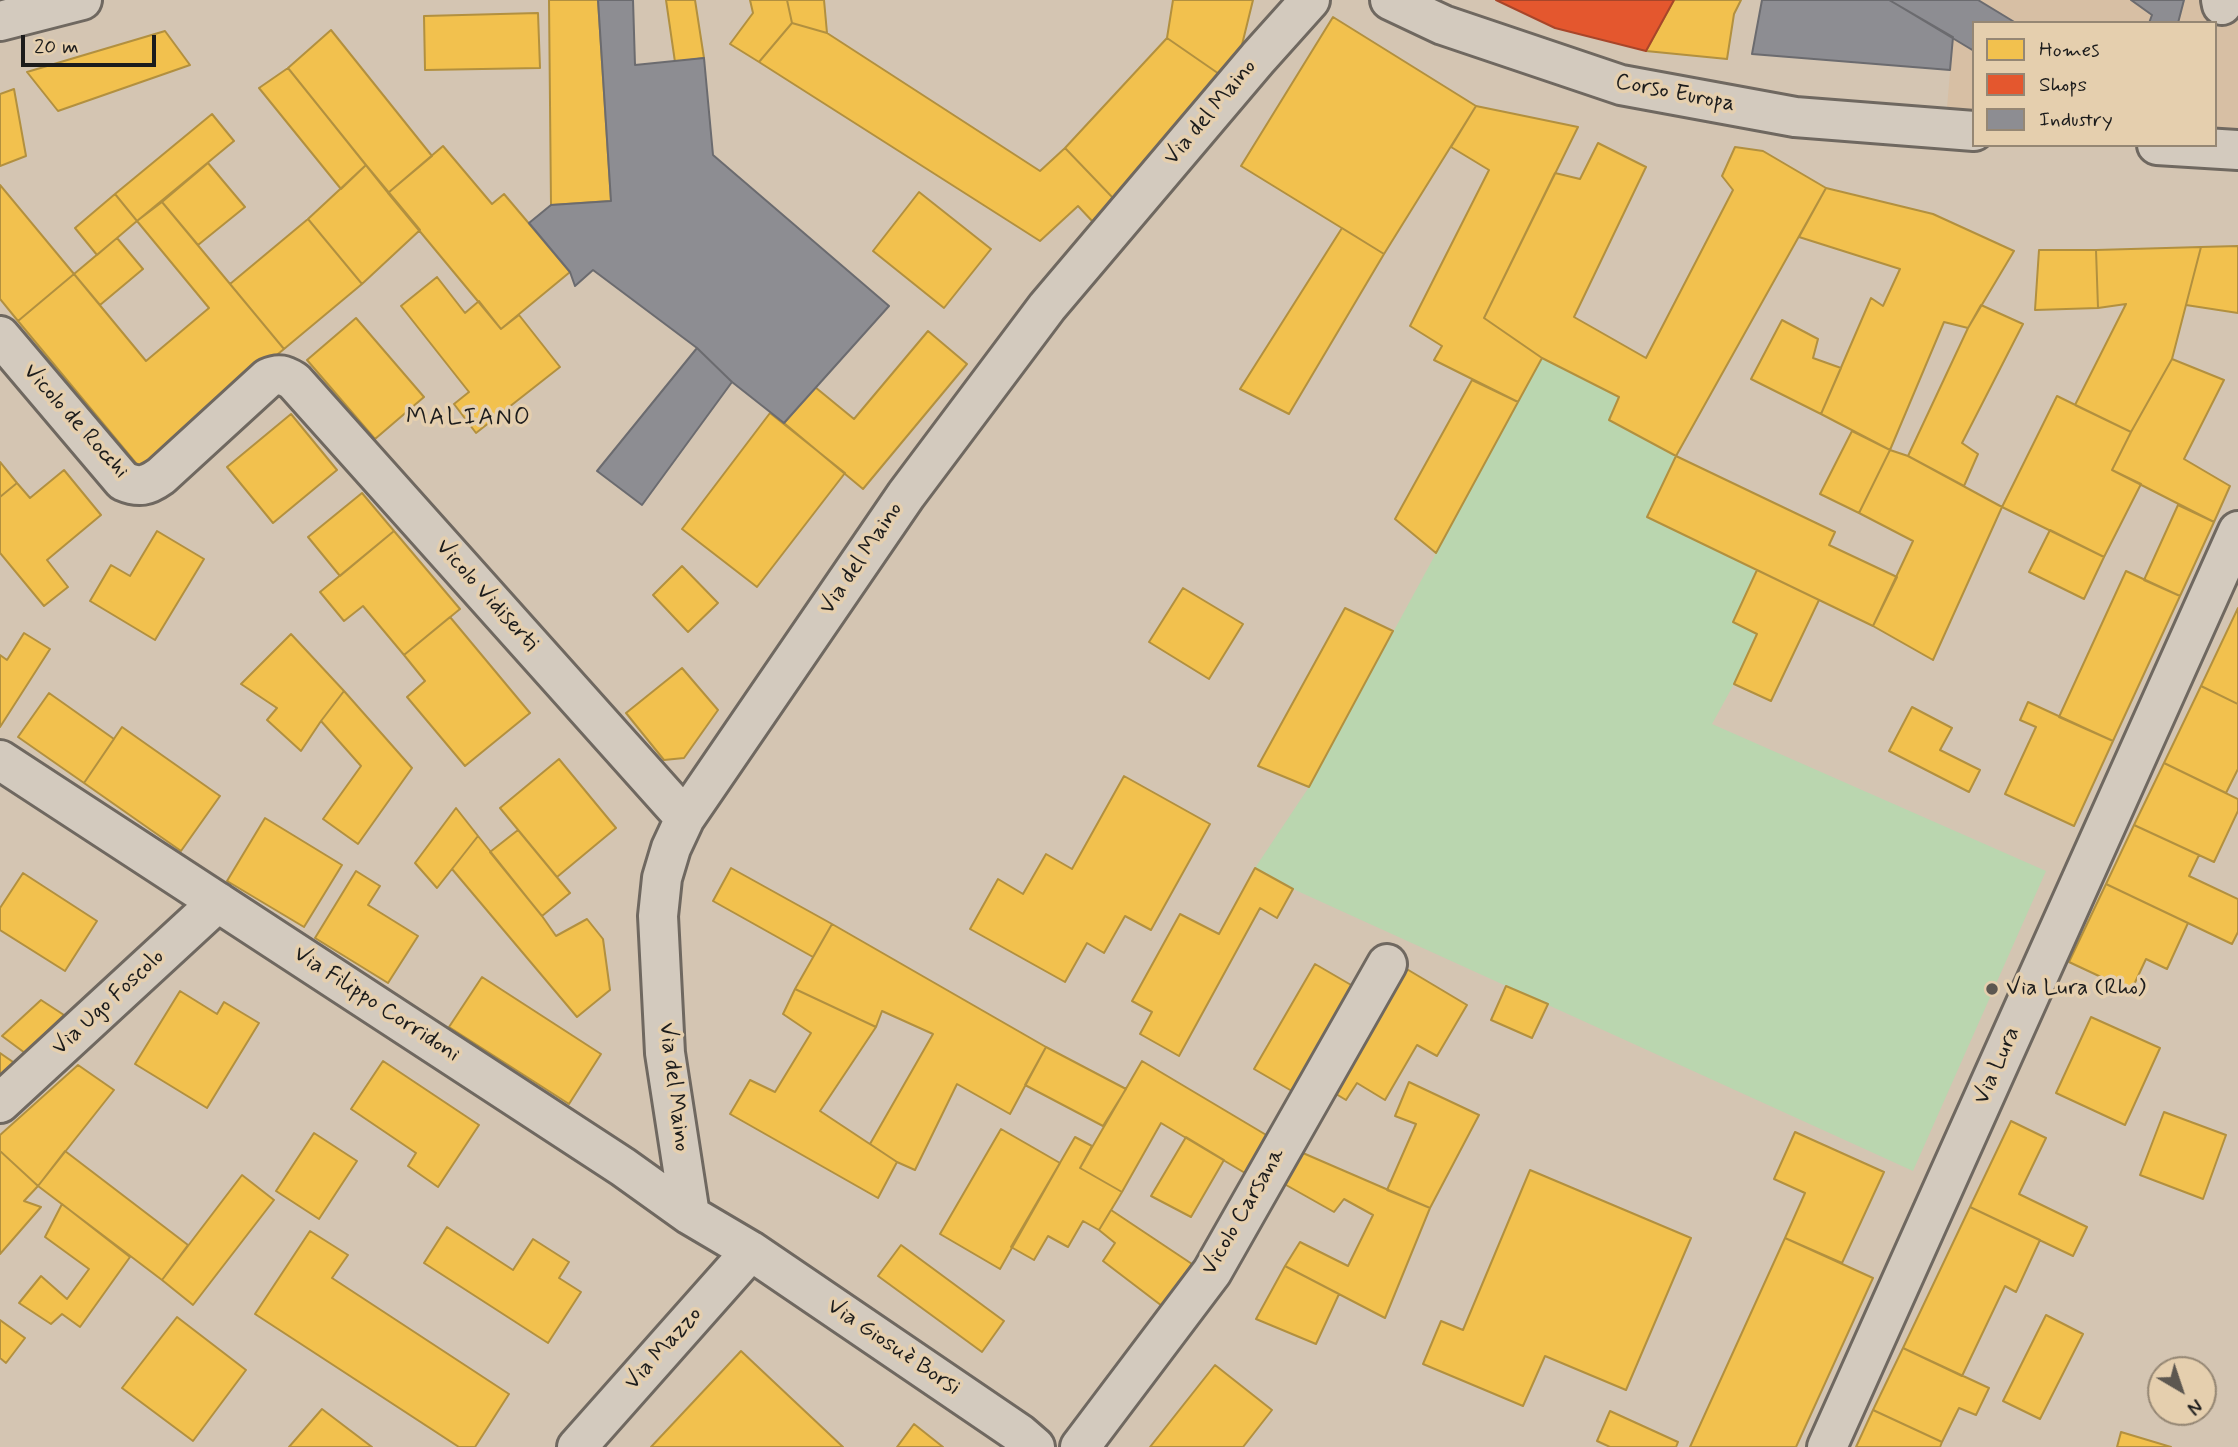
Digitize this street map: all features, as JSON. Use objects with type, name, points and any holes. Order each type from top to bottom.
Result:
[{"type":"street","points":[[0,22],[82,0]]},
{"type":"street","name":"Via del Maino","points":[[690,1215],[666,1054],[658,916],[662,878],[671,848],[685,818],[906,495],[1047,307],[1310,0]]},
{"type":"street","name":"Corso Europa","points":[[1390,0],[1443,25],[1621,85],[1795,117],[1972,131]]},
{"type":"street","points":[[2189,147],[2238,150]]},
{"type":"street","name":"Vicolo de Rocchi","points":[[0,337],[123,481],[136,487],[149,484],[161,476],[268,378],[276,374],[286,375]]},
{"type":"street","name":"Vicolo Vidiserti","points":[[286,375],[685,818]]},
{"type":"street","name":"Via Lura","points":[[1827,1447],[2238,531]]},
{"type":"street","name":"Via Filippo Corridoni","points":[[0,760],[611,1159],[690,1215],[751,1251]]},
{"type":"street","name":"Via Ugo Foscolo","points":[[0,1103],[218,902]]},
{"type":"street","name":"Vicolo Carsana","points":[[1080,1447],[1212,1272],[1387,964]]},
{"type":"street","name":"Via Mazzo","points":[[577,1447],[751,1251]]},
{"type":"street","name":"Via Giosuè Borsi","points":[[751,1251],[1020,1434],[1035,1447]]},
{"type":"shaded area","points":[[1889,0],[2238,0],[2238,143],[2217,141],[2217,21],[1972,21],[1972,122],[1946,119],[1953,37]]},
{"type":"green space","points":[[1542,358],[1619,397],[1609,420],[1676,456],[1647,517],[1757,570],[1733,622],[1757,634],[1712,724],[2046,871],[1913,1171],[1293,889],[1255,868],[1309,787]]},
{"type":"building: Homes","points":[[549,0],[598,0],[611,201],[551,205]]},
{"type":"building: Homes","points":[[666,0],[695,0],[704,58],[675,62]]},
{"type":"building: Homes","points":[[750,0],[787,0],[792,23],[759,62],[730,44],[753,13]]},
{"type":"building: Homes","points":[[787,0],[824,0],[827,33],[792,23]]},
{"type":"building: Homes","points":[[1173,0],[1253,0],[1239,57],[1222,76],[1167,38]]},
{"type":"building: Homes","points":[[1674,0],[1741,0],[1734,14],[1727,59],[1646,51]]},
{"type":"building: Homes","points":[[538,13],[540,68],[425,70],[424,16]]},
{"type":"building: Homes","points":[[1333,17],[1476,106],[1384,254],[1241,166]]},
{"type":"building: Homes","points":[[792,23],[827,33],[1040,171],[1065,148],[1113,198],[1093,222],[1078,206],[1040,241],[759,62]]},
{"type":"building: Homes","points":[[331,30],[432,156],[388,193],[288,68]]},
{"type":"building: Homes","points":[[165,31],[190,65],[58,111],[27,72]]},
{"type":"building: Homes","points":[[1167,38],[1222,76],[1113,198],[1065,148]]},
{"type":"building: Homes","points":[[288,68],[366,165],[341,189],[259,88]]},
{"type":"building: Homes","points":[[14,89],[26,156],[0,166],[0,94]]},
{"type":"building: Homes","points":[[1476,106],[1578,127],[1484,318],[1542,358],[1518,402],[1434,360],[1442,346],[1410,326],[1489,170],[1451,147]]},
{"type":"building: Homes","points":[[212,114],[234,141],[137,221],[115,194]]},
{"type":"building: Homes","points":[[1598,143],[1646,167],[1574,317],[1646,358],[1733,190],[1722,176],[1735,147],[1763,151],[1826,188],[1676,456],[1609,420],[1619,397],[1542,358],[1484,318],[1555,173],[1580,179]]},
{"type":"building: Homes","points":[[443,146],[492,204],[504,194],[570,272],[501,329],[388,193]]},
{"type":"building: Homes","points":[[208,163],[245,207],[198,245],[162,202]]},
{"type":"building: Homes","points":[[366,165],[420,230],[362,284],[308,219]]},
{"type":"building: Homes","points":[[0,185],[74,274],[18,321],[0,299]]},
{"type":"building: Homes","points":[[1826,188],[1933,214],[2014,251],[1968,328],[1944,322],[1890,450],[1821,414],[1871,298],[1883,306],[1900,269],[1799,237]]},
{"type":"building: Homes","points":[[919,192],[991,249],[944,308],[873,251]]},
{"type":"building: Homes","points":[[115,194],[137,221],[97,255],[75,228]]},
{"type":"building: Homes","points":[[162,202],[284,349],[140,468],[18,321],[74,274],[146,361],[209,308],[137,221]]},
{"type":"building: Homes","points":[[308,219],[362,284],[284,349],[230,284]]},
{"type":"building: Homes","points":[[1342,228],[1384,254],[1289,414],[1240,389]]},
{"type":"building: Homes","points":[[117,238],[143,269],[100,305],[74,274]]},
{"type":"building: Homes","points":[[2238,246],[2238,313],[2186,305],[2201,247]]},
{"type":"building: Homes","points":[[2201,247],[2172,359],[2131,432],[2075,405],[2126,304],[2098,308],[2096,250]]},
{"type":"building: Homes","points":[[2039,250],[2096,250],[2098,308],[2035,310]]},
{"type":"building: Homes","points":[[437,277],[465,313],[479,301],[501,329],[519,315],[560,367],[476,433],[454,404],[469,392],[401,306]]},
{"type":"building: Homes","points":[[1981,305],[2023,324],[1962,443],[1978,454],[1964,486],[1908,456]]},
{"type":"building: Homes","points":[[356,318],[424,397],[375,439],[307,360]]},
{"type":"building: Homes","points":[[1782,320],[1818,339],[1813,358],[1841,368],[1821,414],[1751,379]]},
{"type":"building: Homes","points":[[928,331],[967,364],[863,489],[784,423],[815,387],[854,419]]},
{"type":"building: Homes","points":[[2172,359],[2224,380],[2184,459],[2230,486],[2214,522],[2112,470]]},
{"type":"building: Homes","points":[[1472,380],[1518,402],[1436,553],[1395,519]]},
{"type":"building: Homes","points":[[2057,396],[2131,432],[2112,470],[2141,484],[2104,557],[2002,507]]},
{"type":"building: Homes","points":[[770,413],[845,473],[757,587],[682,529]]},
{"type":"building: Homes","points":[[291,414],[337,470],[273,523],[227,467]]},
{"type":"building: Homes","points":[[1852,431],[1890,450],[1859,513],[1820,494]]},
{"type":"building: Homes","points":[[1890,450],[1908,456],[2002,507],[1933,660],[1873,626],[1913,541],[1859,513]]},
{"type":"building: Homes","points":[[1676,456],[1835,532],[1829,545],[1897,577],[1873,626],[1647,517]]},
{"type":"building: Homes","points":[[0,462],[17,483],[0,497]]},
{"type":"building: Homes","points":[[64,470],[101,515],[47,560],[68,587],[44,606],[0,553],[0,497],[17,483],[30,498]]},
{"type":"building: Homes","points":[[362,493],[394,531],[340,576],[308,537]]},
{"type":"building: Homes","points":[[2178,505],[2214,522],[2180,596],[2144,580]]},
{"type":"building: Homes","points":[[2050,530],[2104,557],[2084,599],[2029,572]]},
{"type":"building: Homes","points":[[157,531],[204,559],[155,640],[90,601],[111,565],[130,576]]},
{"type":"building: Homes","points":[[394,531],[460,609],[404,655],[363,606],[344,621],[320,592]]},
{"type":"building: Homes","points":[[682,566],[718,603],[688,632],[653,595]]},
{"type":"building: Homes","points":[[1757,570],[1819,600],[1771,701],[1734,684],[1757,634],[1733,622]]},
{"type":"building: Homes","points":[[2126,571],[2180,596],[2113,741],[2059,717]]},
{"type":"building: Homes","points":[[1183,588],[1243,624],[1209,679],[1149,642]]},
{"type":"building: Homes","points":[[1345,608],[1393,631],[1309,787],[1258,766]]},
{"type":"building: Homes","points":[[2238,608],[2238,704],[2201,686]]},
{"type":"building: Homes","points":[[450,617],[530,713],[465,766],[407,697],[425,681],[404,655]]},
{"type":"building: Homes","points":[[24,633],[50,649],[0,727],[0,655],[7,660]]},
{"type":"building: Homes","points":[[291,634],[344,691],[301,751],[267,720],[277,708],[241,684]]},
{"type":"building: Homes","points":[[682,668],[718,710],[684,758],[664,760],[626,713]]},
{"type":"building: Homes","points":[[2201,686],[2238,704],[2238,769],[2226,793],[2164,763]]},
{"type":"building: Homes","points":[[344,691],[412,768],[358,844],[323,819],[361,766],[321,721]]},
{"type":"building: Homes","points":[[49,693],[114,739],[84,783],[18,737]]},
{"type":"building: Homes","points":[[2028,702],[2113,741],[2074,826],[2005,794],[2036,727],[2020,720]]},
{"type":"building: Homes","points":[[1912,707],[1952,728],[1940,750],[1980,770],[1969,792],[1889,751]]},
{"type":"building: Homes","points":[[122,727],[220,796],[181,851],[84,783]]},
{"type":"building: Homes","points":[[559,759],[616,828],[557,877],[500,808]]},
{"type":"building: Homes","points":[[2164,763],[2238,799],[2238,811],[2214,862],[2134,825]]},
{"type":"building: Homes","points":[[1124,776],[1210,824],[1151,930],[1125,916],[1104,953],[1087,943],[1065,982],[970,929],[998,879],[1023,894],[1046,854],[1072,869]]},
{"type":"building: Homes","points":[[456,808],[478,836],[437,888],[415,863]]},
{"type":"building: Homes","points":[[265,818],[342,865],[304,927],[227,881]]},
{"type":"building: Homes","points":[[2134,825],[2199,855],[2189,876],[2238,899],[2238,932],[2232,944],[2106,884]]},
{"type":"building: Homes","points":[[518,830],[570,893],[542,916],[490,852]]},
{"type":"building: Homes","points":[[478,836],[556,936],[587,919],[603,939],[610,990],[577,1017],[452,869]]},
{"type":"building: Homes","points":[[731,868],[832,924],[813,957],[713,901]]},
{"type":"building: Homes","points":[[1255,868],[1293,889],[1277,918],[1260,908],[1179,1056],[1140,1034],[1152,1012],[1132,1001],[1180,914],[1219,934]]},
{"type":"building: Homes","points":[[356,871],[380,886],[368,905],[418,936],[388,983],[315,938]]},
{"type":"building: Homes","points":[[23,873],[97,921],[65,971],[0,930],[0,908]]},
{"type":"building: Homes","points":[[2106,884],[2188,923],[2167,969],[2146,959],[2131,991],[2069,962]]},
{"type":"building: Homes","points":[[832,924],[1046,1047],[1010,1114],[957,1084],[915,1170],[870,1144],[933,1034],[882,1011],[876,1027],[795,989]]},
{"type":"building: Homes","points":[[1315,964],[1358,989],[1297,1094],[1254,1069]]},
{"type":"building: Homes","points":[[1405,968],[1467,1005],[1437,1056],[1417,1045],[1385,1100],[1357,1083],[1346,1100],[1331,1091]]},
{"type":"building: Homes","points":[[482,977],[601,1054],[569,1104],[449,1027]]},
{"type":"building: Homes","points":[[1506,986],[1548,1004],[1532,1038],[1491,1020]]},
{"type":"building: Homes","points":[[795,989],[876,1027],[820,1111],[897,1162],[878,1198],[730,1114],[750,1080],[775,1092],[811,1033],[783,1014]]},
{"type":"building: Homes","points":[[180,991],[217,1014],[224,1002],[259,1023],[207,1108],[135,1064]]},
{"type":"building: Homes","points":[[41,1000],[64,1015],[25,1053],[2,1036]]},
{"type":"building: Homes","points":[[2091,1017],[2160,1048],[2125,1125],[2056,1093]]},
{"type":"building: Homes","points":[[1046,1047],[1126,1089],[1103,1126],[1025,1085]]},
{"type":"building: Homes","points":[[0,1053],[16,1064],[0,1078]]},
{"type":"building: Homes","points":[[383,1061],[479,1125],[438,1187],[408,1166],[416,1153],[351,1109]]},
{"type":"building: Homes","points":[[1142,1061],[1273,1139],[1250,1176],[1161,1123],[1122,1192],[1080,1168]]},
{"type":"building: Homes","points":[[78,1065],[114,1090],[38,1186],[0,1151],[0,1135]]},
{"type":"building: Homes","points":[[1409,1082],[1479,1115],[1430,1208],[1387,1190],[1416,1124],[1395,1116]]},
{"type":"building: Homes","points":[[2164,1112],[2226,1135],[2203,1199],[2140,1175]]},
{"type":"building: Homes","points":[[2011,1121],[2046,1138],[2019,1194],[2087,1227],[2073,1256],[1970,1207]]},
{"type":"building: Homes","points":[[1001,1129],[1060,1163],[1000,1269],[940,1234]]},
{"type":"building: Homes","points":[[1795,1132],[1884,1172],[1842,1263],[1785,1238],[1805,1193],[1774,1179]]},
{"type":"building: Homes","points":[[314,1133],[357,1161],[319,1219],[276,1191]]},
{"type":"building: Homes","points":[[1075,1137],[1092,1146],[1080,1168],[1122,1192],[1099,1230],[1083,1221],[1068,1247],[1048,1236],[1034,1260],[1011,1247]]},
{"type":"building: Homes","points":[[1186,1137],[1224,1160],[1191,1217],[1151,1196]]},
{"type":"building: Homes","points":[[1296,1150],[1430,1208],[1385,1318],[1285,1266],[1300,1242],[1348,1266],[1373,1215],[1344,1199],[1334,1212],[1279,1181]]},
{"type":"building: Homes","points":[[0,1151],[38,1186],[24,1201],[41,1207],[0,1254]]},
{"type":"building: Homes","points":[[65,1151],[188,1245],[162,1280],[38,1186]]},
{"type":"building: Homes","points":[[1530,1170],[1691,1238],[1626,1390],[1545,1356],[1523,1406],[1423,1364],[1441,1321],[1463,1330]]},
{"type":"building: Homes","points":[[242,1175],[274,1200],[193,1305],[162,1280]]},
{"type":"building: Homes","points":[[62,1204],[130,1257],[80,1327],[62,1314],[51,1324],[19,1303],[41,1276],[67,1299],[89,1269],[45,1237]]},
{"type":"building: Homes","points":[[1970,1207],[2040,1240],[2016,1292],[2005,1286],[1962,1376],[1903,1348]]},
{"type":"building: Homes","points":[[1111,1210],[1192,1264],[1162,1306],[1103,1261],[1115,1243],[1099,1230]]},
{"type":"building: Homes","points":[[447,1227],[513,1270],[533,1239],[569,1262],[559,1278],[581,1292],[548,1343],[424,1263]]},
{"type":"building: Homes","points":[[310,1231],[348,1255],[332,1278],[509,1394],[475,1447],[459,1447],[255,1314]]},
{"type":"building: Homes","points":[[1785,1238],[1873,1278],[1796,1447],[1690,1447]]},
{"type":"building: Homes","points":[[901,1245],[1004,1321],[982,1352],[878,1276]]},
{"type":"building: Homes","points":[[1285,1266],[1339,1294],[1316,1344],[1256,1319]]},
{"type":"building: Homes","points":[[2046,1315],[2083,1334],[2040,1419],[2003,1401]]},
{"type":"building: Homes","points":[[177,1317],[246,1370],[193,1441],[122,1388]]},
{"type":"building: Homes","points":[[0,1320],[25,1338],[6,1363],[0,1358]]},
{"type":"building: Homes","points":[[1903,1348],[1989,1388],[1976,1415],[1959,1408],[1942,1442],[1873,1410]]},
{"type":"building: Homes","points":[[741,1351],[843,1447],[651,1447]]},
{"type":"building: Homes","points":[[1215,1365],[1272,1410],[1243,1447],[1150,1447]]},
{"type":"building: Homes","points":[[322,1409],[372,1447],[289,1447]]},
{"type":"building: Homes","points":[[1873,1410],[1942,1442],[1940,1447],[1856,1447]]},
{"type":"building: Homes","points":[[1610,1411],[1678,1442],[1676,1447],[1610,1447],[1597,1441]]},
{"type":"building: Homes","points":[[914,1424],[943,1447],[897,1447]]},
{"type":"building: Homes","points":[[2121,1432],[2171,1447],[2117,1447]]},
{"type":"building: Shops","points":[[1496,0],[1674,0],[1646,51],[1555,28]]},
{"type":"building: Industry","points":[[598,0],[633,0],[635,65],[704,58],[713,155],[889,306],[784,423],[732,382],[697,348],[593,270],[575,286],[570,272],[529,223],[551,205],[611,201]]},
{"type":"building: Industry","points":[[1762,0],[1889,0],[1953,37],[1950,70],[1752,54]]},
{"type":"building: Industry","points":[[1978,0],[2013,21],[1972,21],[1972,50],[1891,1]]},
{"type":"building: Industry","points":[[2131,0],[2184,0],[2179,21],[2150,21],[2152,15]]},
{"type":"building: Industry","points":[[697,348],[732,382],[642,505],[597,471]]},
{"type":"place","name":"Via Lura (Rho)","points":[[1992,989]]},
{"type":"district","name":"MALIANO","points":[[469,419]]}]
